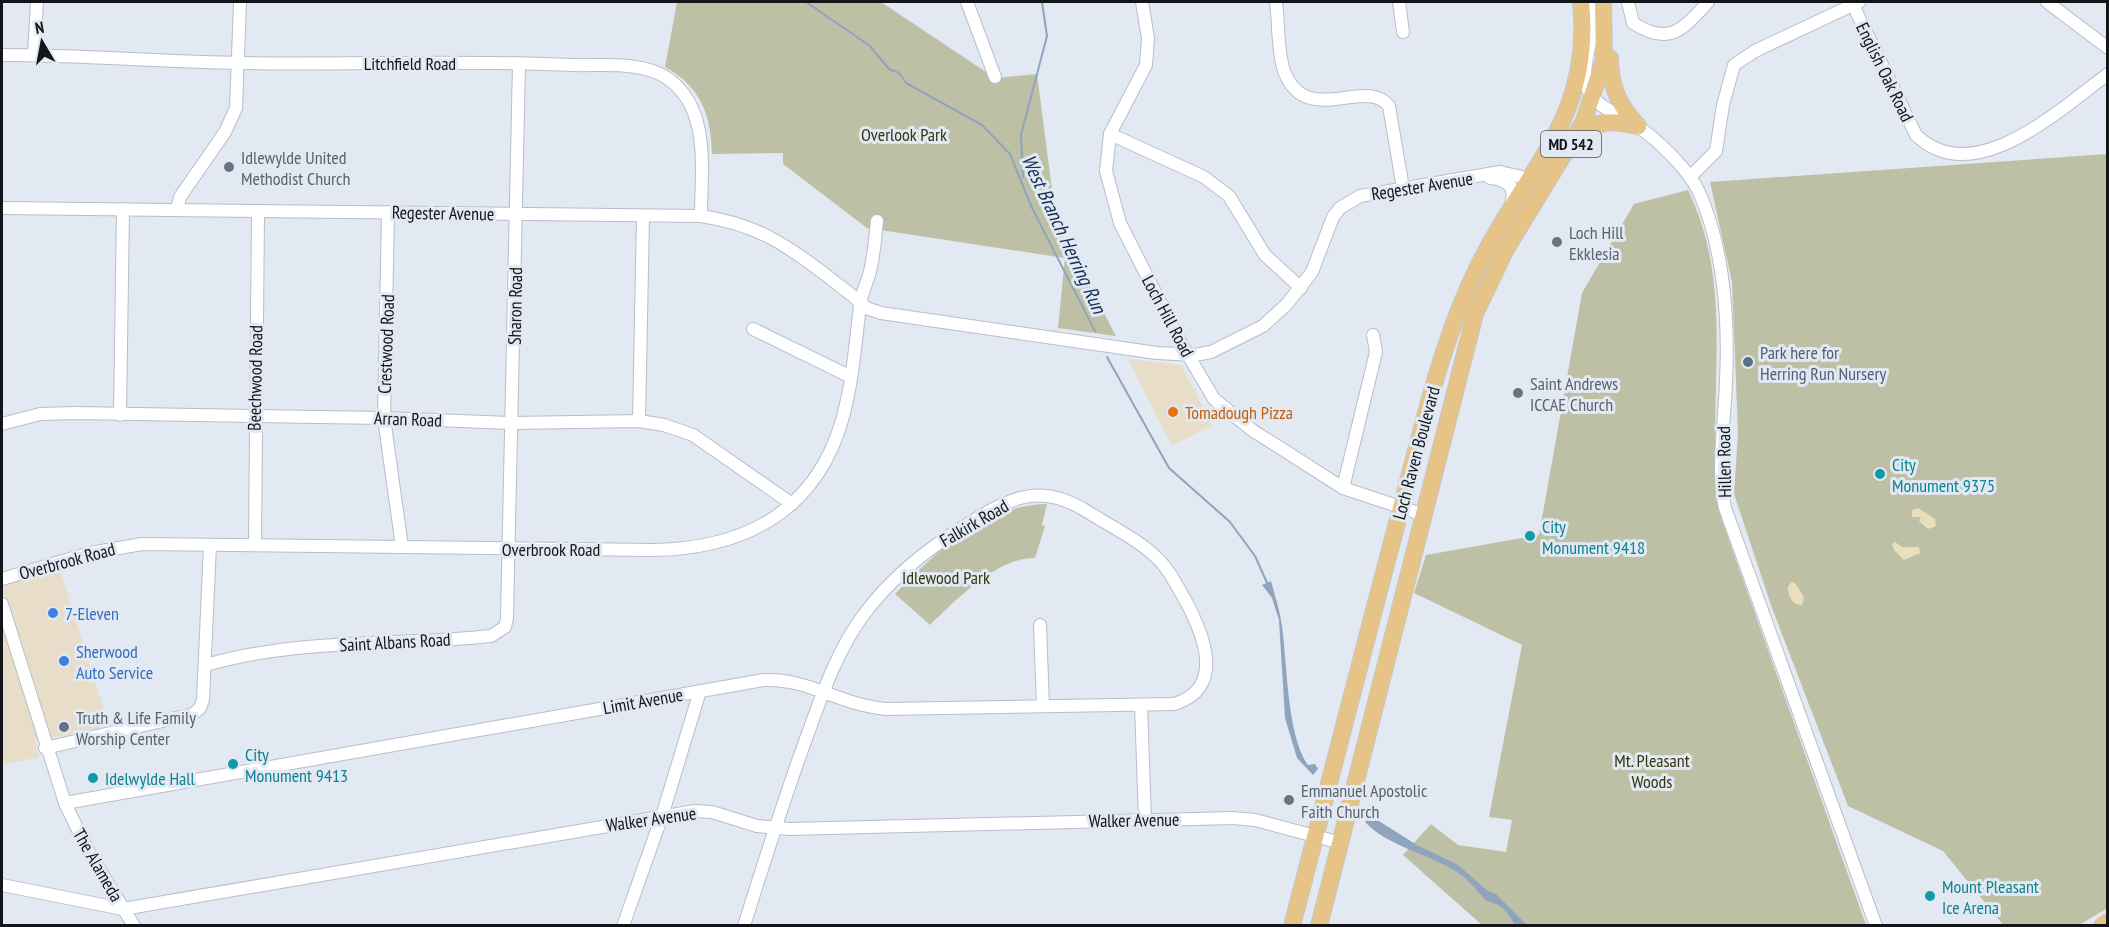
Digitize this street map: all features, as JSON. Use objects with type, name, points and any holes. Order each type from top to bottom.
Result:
[{"type":"main road","name":"Loch Raven Boulevard","points":[[1292,926],[1390,548],[1450,332],[1480,263],[1507,217],[1538,182],[1573,98],[1581,55],[1581,2]]},
{"type":"main road","name":"Loch Raven Boulevard","points":[[1319,926],[1475,314],[1494,272],[1492,255],[1529,194],[1583,123],[1594,97],[1604,60],[1603,2]]},
{"type":"main road","points":[[1605,19],[1615,93],[1620,106],[1638,126]]},
{"type":"main road","points":[[1538,182],[1565,165],[1587,132],[1596,124],[1613,121],[1638,126]]},
{"type":"main road","points":[[1416,452],[1432,447],[1440,454]]},
{"type":"main road","points":[[2102,926],[2108,922]]},
{"type":"street","points":[[34,55],[37,2]]},
{"type":"street","points":[[177,209],[180,197],[231,121],[238,93],[240,2]]},
{"type":"street","points":[[967,2],[995,77]]},
{"type":"street","name":"Loch Hill Road","points":[[1143,2],[1148,38],[1146,65],[1110,134],[1106,171],[1115,213],[1187,354],[1214,399],[1229,413],[1343,488],[1424,515]]},
{"type":"street","points":[[1276,2],[1282,62],[1294,87],[1307,96],[1323,101],[1374,96],[1383,99],[1389,106],[1403,188]]},
{"type":"street","points":[[1399,2],[1403,32]]},
{"type":"street","points":[[1590,2],[1592,32],[1585,79],[1594,97]]},
{"type":"street","points":[[1628,2],[1633,23],[1656,35],[1672,34],[1686,27],[1708,2]]},
{"type":"street","points":[[2047,2],[2108,48]]},
{"type":"street","points":[[1690,177],[1716,151],[1723,105],[1734,65],[1755,51],[1856,3]]},
{"type":"street","name":"English Oak Road","points":[[1856,3],[1916,135],[1930,147],[1942,152],[1957,154],[1978,152],[2017,138],[2108,74]]},
{"type":"street","name":"Litchfield Road","points":[[2,55],[239,63],[519,63],[639,68],[657,72],[674,83],[684,94],[697,118],[700,146],[701,216]]},
{"type":"street","name":"Sharon Road","points":[[509,549],[519,63]]},
{"type":"street","name":"Hillen Road","points":[[1594,97],[1610,112],[1638,126],[1682,166],[1699,193],[1713,237],[1723,301],[1726,381],[1722,477],[1725,508],[1875,926]]},
{"type":"street","points":[[1110,134],[1204,177],[1222,189],[1240,210],[1265,255],[1301,288]]},
{"type":"street","name":"Regester Avenue","points":[[2,208],[701,216],[725,219],[766,233],[788,247],[866,308],[880,313],[1157,353],[1195,355],[1220,347],[1263,326],[1301,288],[1316,264],[1327,230],[1340,208],[1359,196],[1483,177],[1500,172],[1538,182]]},
{"type":"street","name":"Regester Avenue","points":[[1483,177],[1499,179],[1511,186],[1513,196],[1507,217]]},
{"type":"street","points":[[120,415],[123,209]]},
{"type":"street","name":"Beechwood Road","points":[[255,545],[254,415],[258,211]]},
{"type":"street","name":"Crestwood Road","points":[[388,212],[384,418],[402,547]]},
{"type":"street","points":[[639,422],[643,216]]},
{"type":"street","name":"Overbrook Road","points":[[2,579],[120,547],[255,545],[509,549],[702,548],[766,525],[792,504],[815,476],[834,442],[851,377],[860,302],[869,274],[877,221]]},
{"type":"street","points":[[753,329],[851,377]]},
{"type":"street","points":[[1343,488],[1376,352],[1373,335]]},
{"type":"street","name":"Arran Road","points":[[2,424],[40,414],[254,415],[513,423],[639,422],[681,429],[693,435],[792,504]]},
{"type":"street","name":"Falkirk Road","points":[[744,926],[774,828],[823,693],[838,658],[862,617],[907,568],[948,536],[999,505],[1023,496],[1041,495],[1063,499],[1077,505],[1149,550],[1163,563],[1184,597],[1207,658],[1207,672]]},
{"type":"street","points":[[45,748],[193,714],[203,703],[210,545]]},
{"type":"street","name":"Saint Albans Road","points":[[206,665],[265,652],[381,641],[495,635],[507,623],[509,549]]},
{"type":"street","name":"The Alameda","points":[[2,604],[45,748],[63,799],[83,842],[134,926]]},
{"type":"street","points":[[1040,625],[1042,706]]},
{"type":"street","name":"Limit Avenue","points":[[63,799],[781,679],[791,680],[856,705],[886,709],[1141,705],[1183,701],[1198,689],[1207,672]]},
{"type":"street","points":[[624,922],[662,816],[700,691]]},
{"type":"street","points":[[1141,705],[1145,820]]},
{"type":"street","name":"Walker Avenue","points":[[2,885],[123,909],[695,811],[712,812],[735,820],[774,828],[1242,818],[1341,843]]},
{"type":"shaded area","points":[[1128,359],[1181,365],[1212,425],[1172,446]]},
{"type":"shaded area","points":[[59,566],[109,727],[35,741],[39,757],[2,765],[2,585]]},
{"type":"green space","name":"Overlook Park","points":[[677,2],[881,2],[995,78],[1037,74],[1056,221],[1116,336],[1058,328],[1065,258],[867,228],[783,164],[783,153],[712,154],[709,127],[702,103],[687,84],[665,67]]},
{"type":"green space","points":[[2107,154],[2108,908],[2079,925],[2003,925],[1943,851],[1848,806],[1772,608],[1734,494],[1738,433],[1732,282],[1710,182]]},
{"type":"green space","name":"Mt. Pleasant Woods","points":[[1688,190],[1704,230],[1712,271],[1717,354],[1715,437],[1722,521],[1866,925],[1482,925],[1403,855],[1431,824],[1458,845],[1506,852],[1512,820],[1489,817],[1522,645],[1414,593],[1426,555],[1539,535],[1582,293],[1634,204]]},
{"type":"green space","name":"Idlewood Park","points":[[1047,504],[1042,525],[1045,526],[1035,558],[1021,560],[992,572],[930,625],[895,594],[944,547],[982,522],[1024,506]]},
{"type":"sand","points":[[1918,508],[1935,519],[1936,526],[1928,529],[1919,521],[1921,517],[1912,517],[1912,510]]},
{"type":"sand","points":[[1895,542],[1902,547],[1919,547],[1920,553],[1904,560],[1894,550],[1892,544]]},
{"type":"sand","points":[[1791,582],[1795,583],[1804,597],[1802,605],[1793,602],[1790,597],[1788,587]]},
{"type":"water","points":[[1271,581],[1281,620],[1289,698],[1296,737],[1308,765],[1315,764],[1318,769],[1313,775],[1297,758],[1285,718],[1279,620],[1272,598],[1262,585]]},
{"type":"water","points":[[1371,816],[1417,845],[1458,865],[1488,891],[1496,894],[1527,925],[1515,925],[1504,909],[1487,901],[1457,872],[1396,844],[1374,830],[1365,822]]},
{"type":"waterway","name":"West Branch Herring Run","points":[[806,2],[870,46],[889,69],[899,73],[906,83],[982,125],[1010,154],[1032,208],[1095,331]]},
{"type":"waterway","points":[[1023,177],[1021,135],[1047,36],[1042,2]]},
{"type":"waterway","name":"West Branch Herring Run","points":[[1107,357],[1169,468],[1230,522],[1255,556],[1268,585]]},
{"type":"place","name":"Idlewylde United Methodist Church","points":[[229,167]]},
{"type":"place","name":"Loch Hill Ekklesia","points":[[1557,242]]},
{"type":"place","name":"Park here for Herring Run Nursery","points":[[1748,362]]},
{"type":"place","name":"Saint Andrews ICCAE Church","points":[[1518,393]]},
{"type":"place","name":"Tomadough Pizza","points":[[1173,412]]},
{"type":"place","name":"City Monument 9375","points":[[1880,474]]},
{"type":"place","name":"City Monument 9418","points":[[1530,536]]},
{"type":"place","name":"7-Eleven","points":[[53,613]]},
{"type":"place","name":"Sherwood Auto Service","points":[[64,661]]},
{"type":"place","name":"Truth & Life Family Worship Center","points":[[64,727]]},
{"type":"place","name":"City Monument 9413","points":[[233,764]]},
{"type":"place","name":"Idelwylde Hall","points":[[93,778]]},
{"type":"place","name":"Emmanuel Apostolic Faith Church","points":[[1289,800]]},
{"type":"place","name":"Mount Pleasant Ice Arena","points":[[1930,896]]}]
